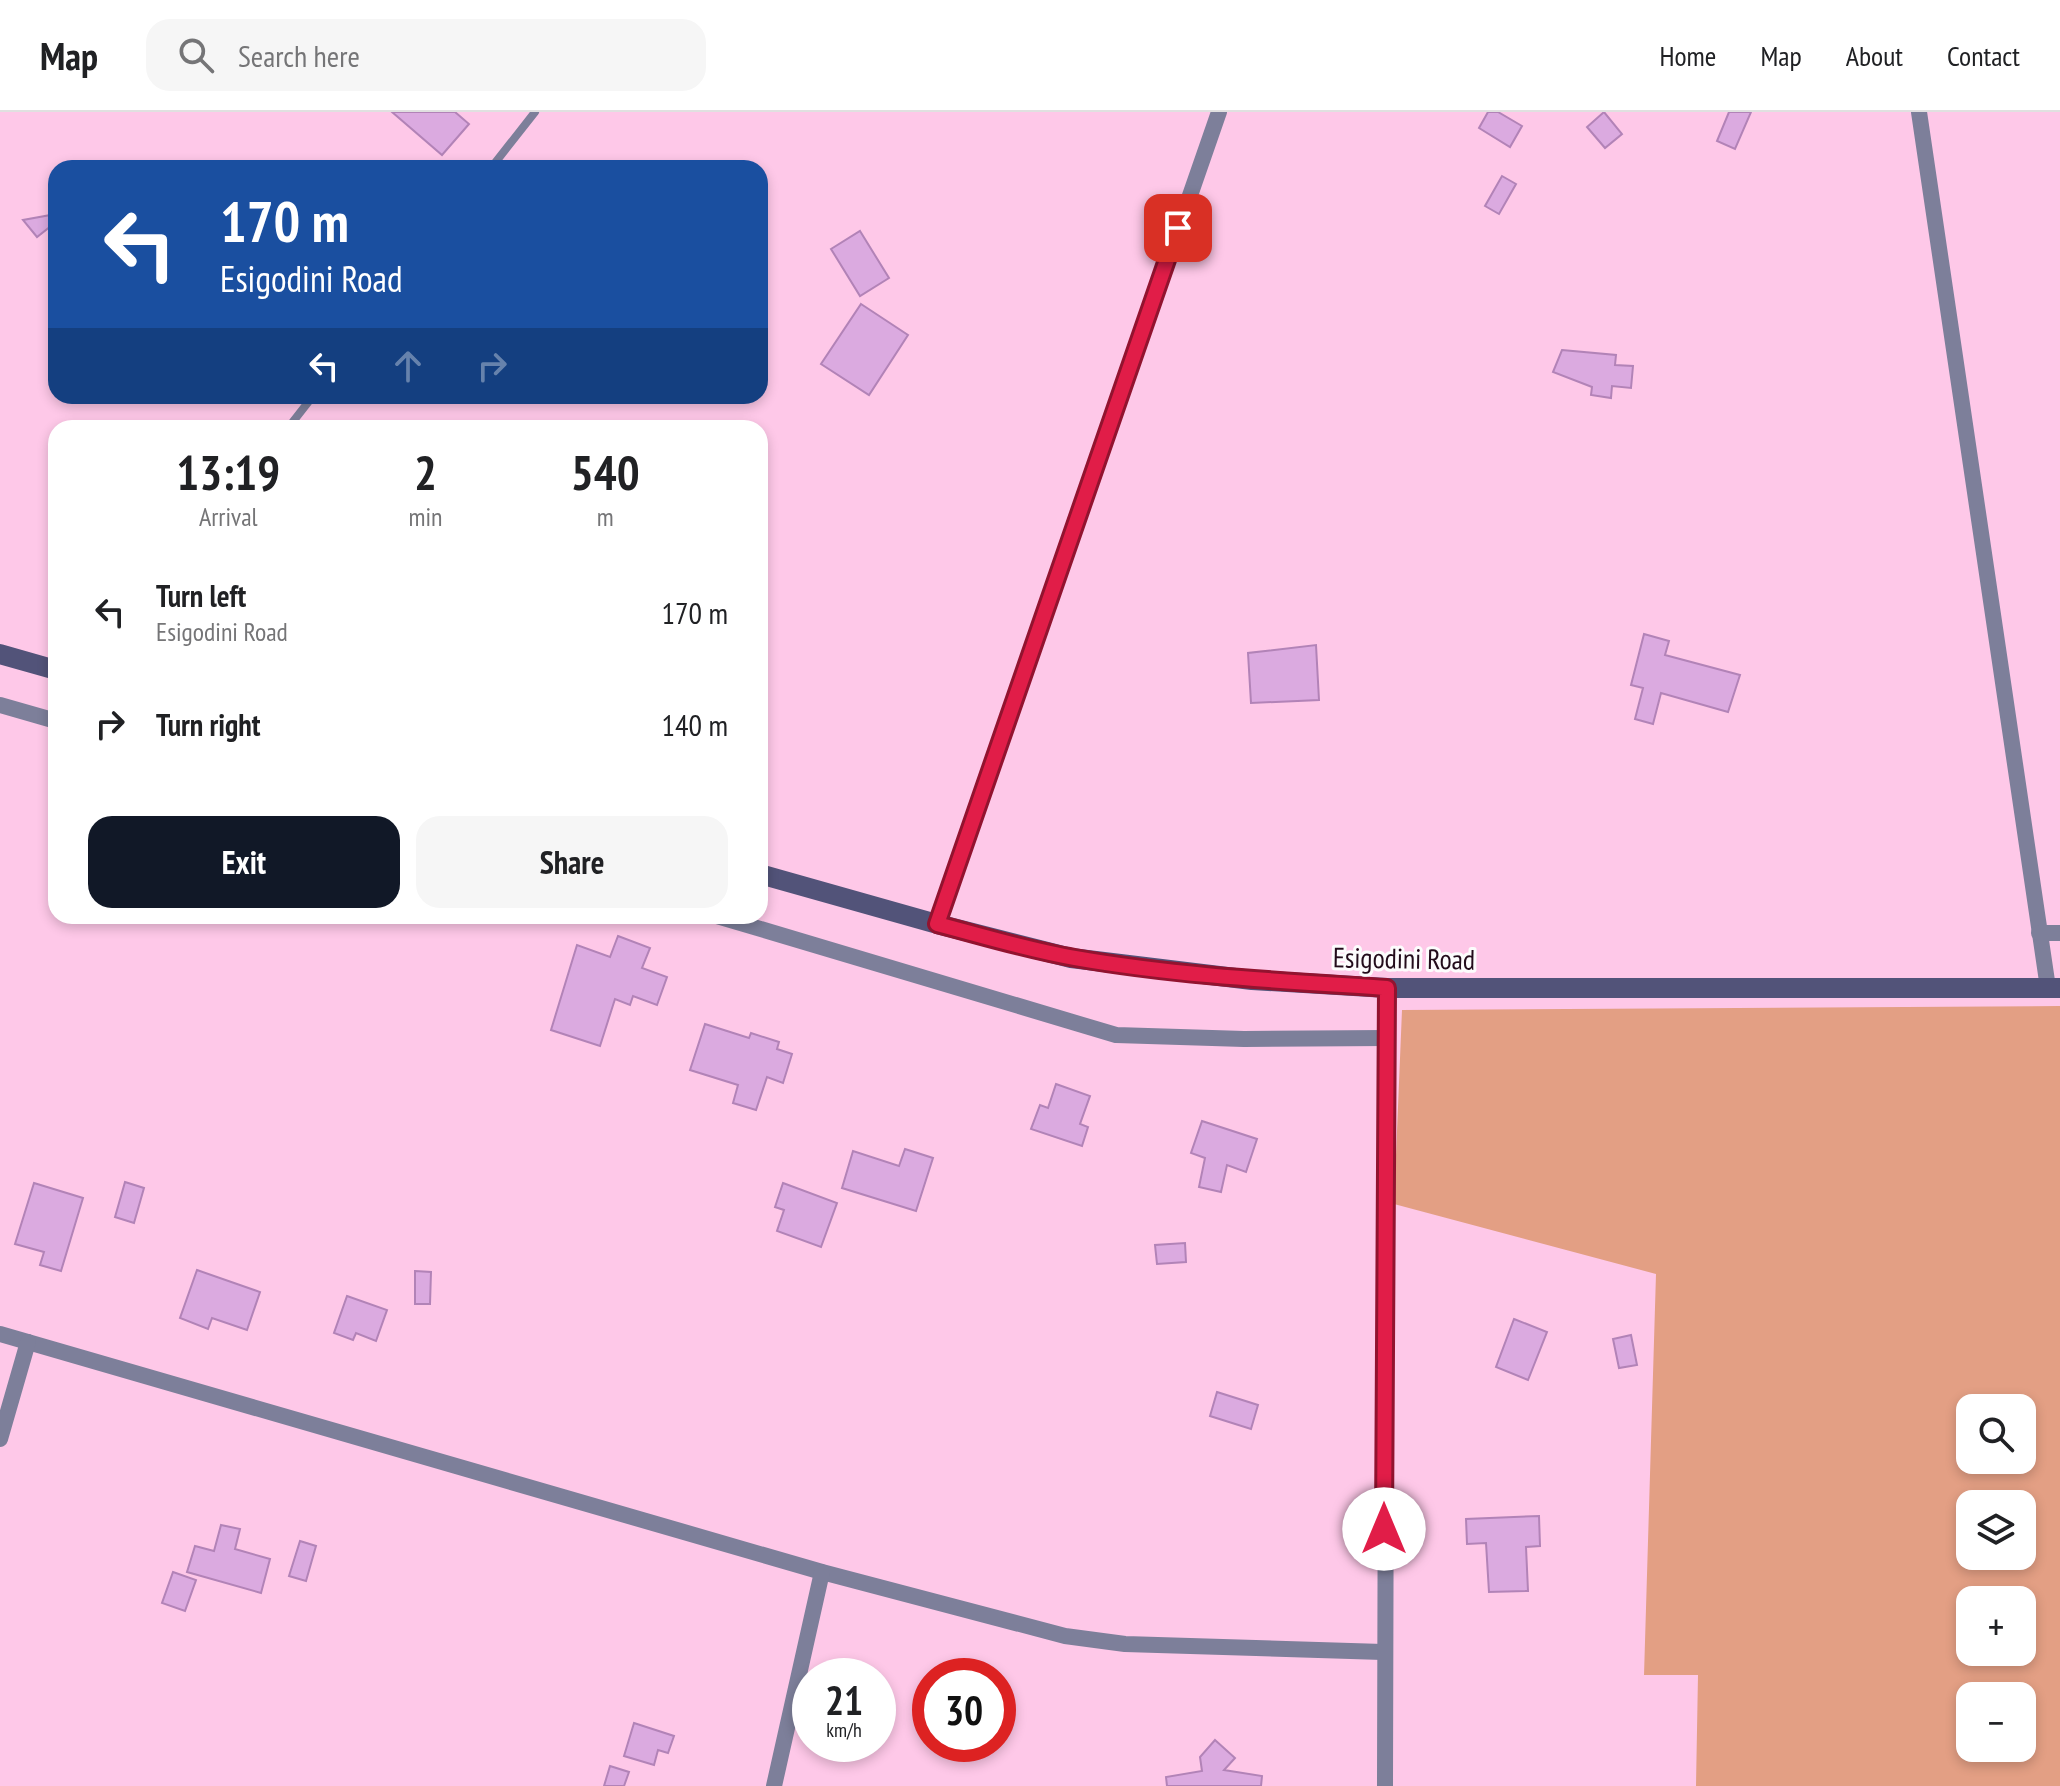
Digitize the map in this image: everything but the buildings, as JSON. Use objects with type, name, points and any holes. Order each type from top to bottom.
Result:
[{"type":"main road","points":[[0,654],[48,668]]},
{"type":"main road","name":"Esigodini Road","points":[[768,876],[1071,958],[1252,980],[1387,988],[2054,988]]},
{"type":"street","points":[[937,924],[1219,112]]},
{"type":"street","points":[[1919,112],[2039,933],[2054,988]]},
{"type":"street","points":[[0,705],[48,719]]},
{"type":"street","points":[[744,924],[1116,1035],[1244,1039],[1386,1038]]},
{"type":"street","points":[[2039,933],[2060,933]]},
{"type":"street","points":[[1385,1786],[1387,988]]},
{"type":"street","points":[[0,1334],[822,1572],[1093,1641],[1383,1652]]},
{"type":"street","points":[[0,1439],[28,1342]]},
{"type":"street","points":[[774,1786],[822,1572]]},
{"type":"lane","points":[[497,160],[535,112]]},
{"type":"lane","points":[[294,420],[307,404]]},
{"type":"shaded area","points":[[2060,1006],[2060,1786],[1696,1786],[1698,1675],[1644,1675],[1656,1274],[1394,1204],[1402,1010]]},
{"type":"route","points":[[1178,228],[937,924],[1071,958],[1134,968],[1252,980],[1387,988],[1384,1529]]}]
